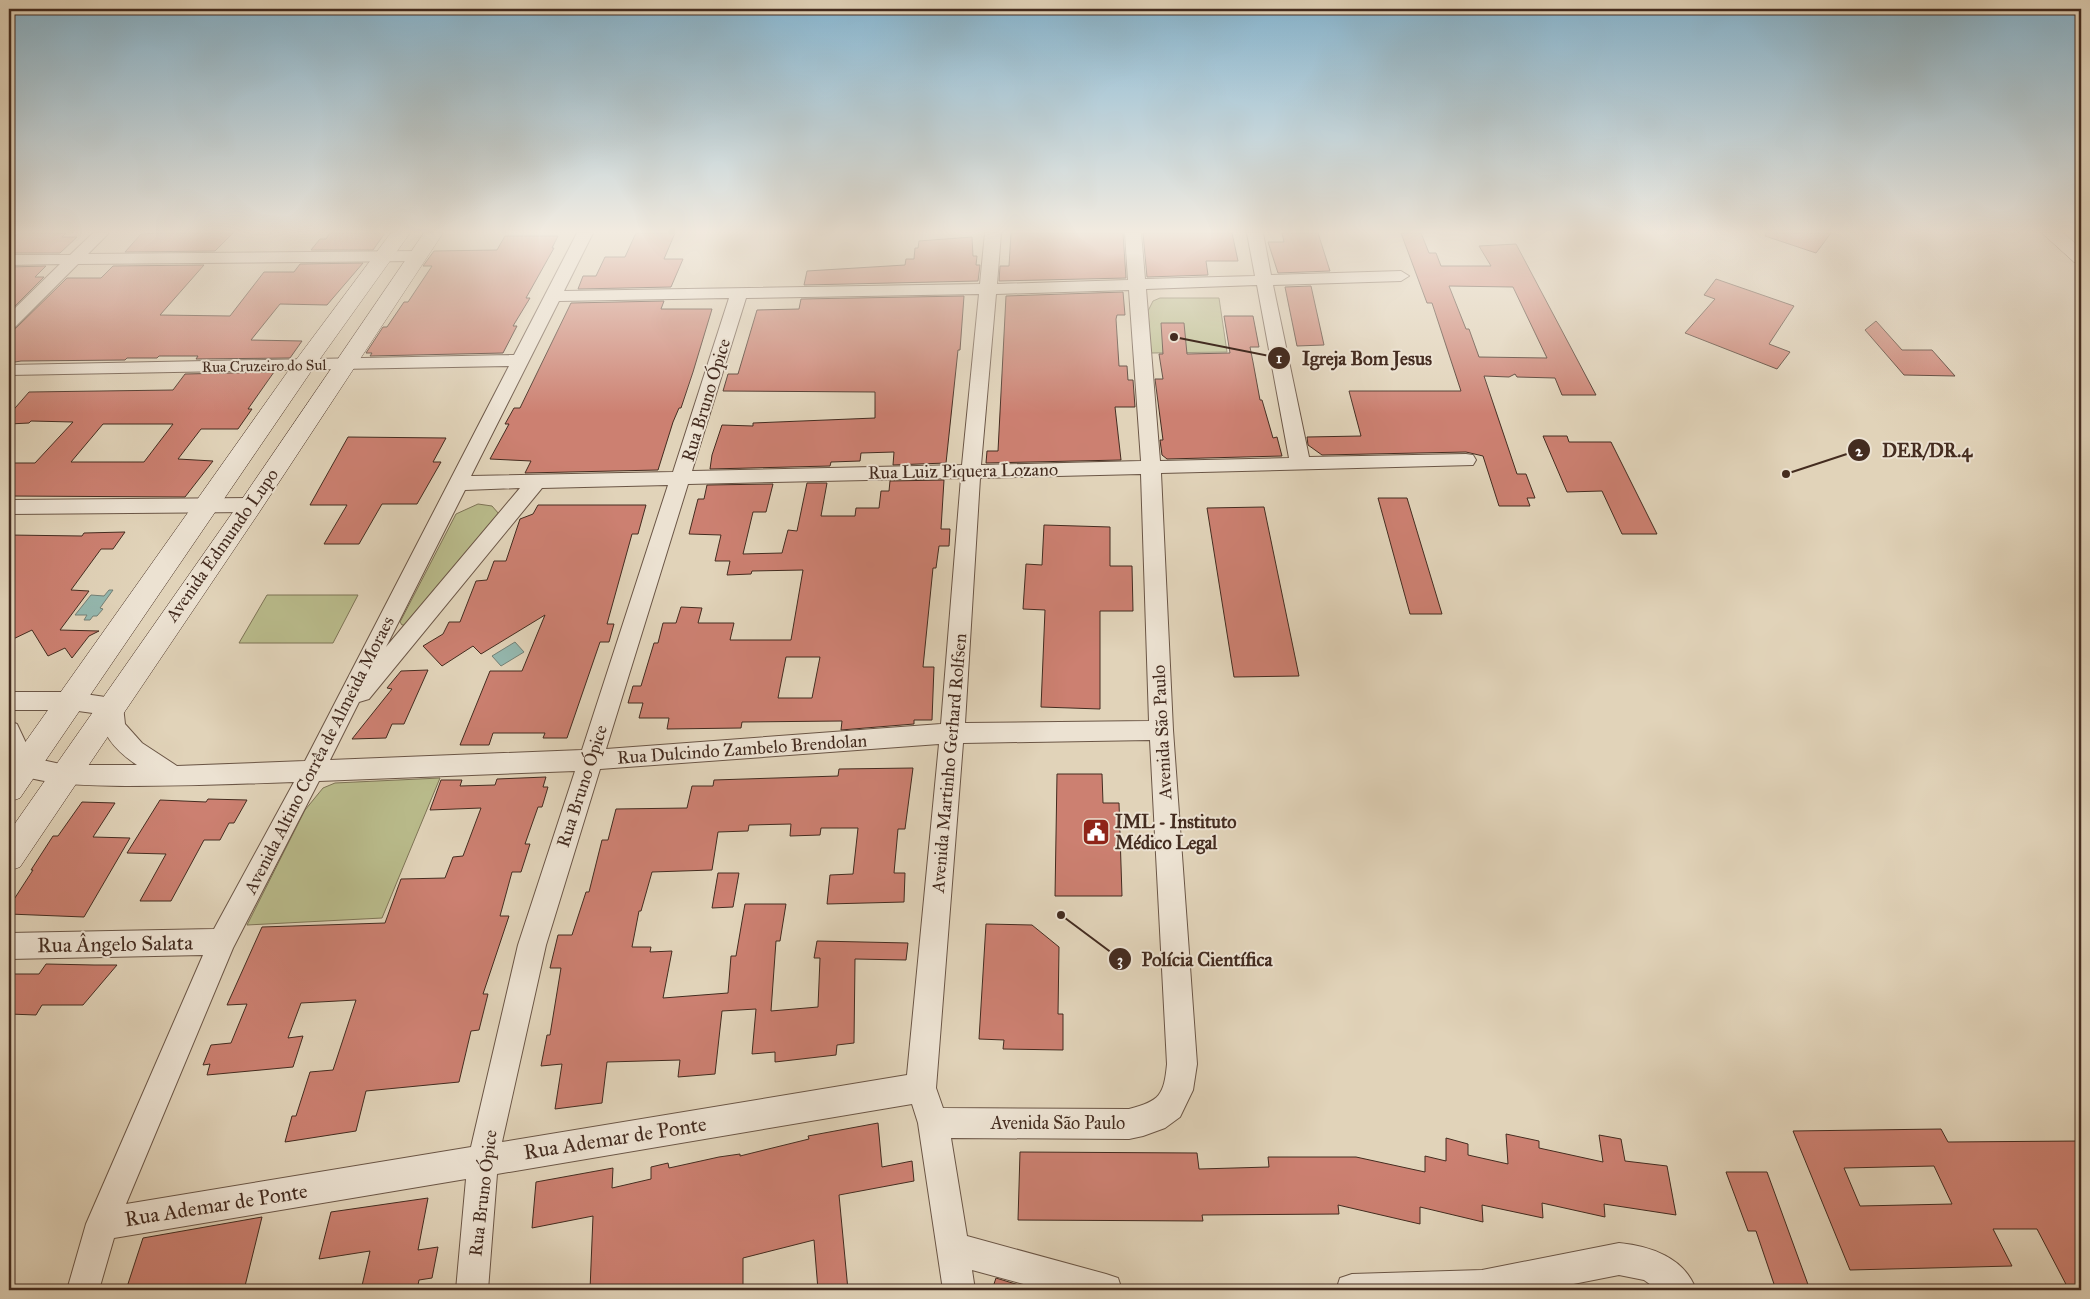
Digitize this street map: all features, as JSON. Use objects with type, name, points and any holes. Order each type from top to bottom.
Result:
[{"type":"street","points":[[9,323],[38,294]]},
{"type":"street","name":"Avenida Edmundo Lupo","points":[[9,789],[304,365],[356,294]]},
{"type":"street","name":"Avenida Edmundo Lupo","points":[[9,857],[393,294]]},
{"type":"street","points":[[553,296],[701,294]]},
{"type":"street","name":"Rua Bruno Ópice","points":[[472,1290],[483,1160],[532,945],[682,478],[739,294]]},
{"type":"street","name":"Avenida Martinho Gerhard Rolfsen","points":[[959,1290],[933,1123],[921,1088],[952,733],[971,471],[990,294]]},
{"type":"street","name":"Avenida São Paulo","points":[[933,1123],[1129,1124],[1155,1118],[1171,1108],[1181,1083],[1182,1064],[1161,730],[1151,468],[1137,294]]},
{"type":"street","points":[[1266,294],[1300,462]]},
{"type":"street","name":"Avenida Altino Corrêa de Almeida Moraes","points":[[83,1290],[102,1224],[222,942],[312,771],[553,296]]},
{"type":"street","name":"Rua Cruzeiro do Sul","points":[[9,370],[519,360]]},
{"type":"street","name":"Rua Luiz Piquera Lozano","points":[[459,483],[1151,468],[1300,462],[1466,460]]},
{"type":"street","points":[[336,723],[536,482]]},
{"type":"street","points":[[9,507],[250,505]]},
{"type":"street","points":[[9,701],[71,701],[111,706],[113,728],[133,750],[174,776]]},
{"type":"street","name":"Rua Dulcindo Zambelo Brendolan","points":[[25,766],[65,775],[174,776],[590,760],[952,733],[1161,730]]},
{"type":"street","points":[[9,731],[25,766]]},
{"type":"street","name":"Rua Ângelo Salata","points":[[9,946],[222,942]]},
{"type":"street","name":"Rua Ademar de Ponte","points":[[102,1224],[921,1088]]},
{"type":"street","points":[[953,1249],[1106,1290]]},
{"type":"street","points":[[1352,1290],[1482,1286],[1619,1259],[1642,1261],[1661,1271],[1680,1290]]},
{"type":"green space","points":[[1160,298],[1219,298],[1227,352],[1151,353],[1148,311],[1153,301]]},
{"type":"green space","points":[[478,504],[492,506],[499,514],[406,625],[402,625],[400,622],[456,514]]},
{"type":"green space","points":[[267,595],[358,595],[333,643],[239,643]]},
{"type":"green space","points":[[440,778],[382,918],[247,925],[305,810],[323,788],[335,783]]},
{"type":"water","points":[[109,590],[113,590],[100,608],[103,609],[97,616],[93,616],[90,620],[84,620],[87,615],[75,615],[91,595],[104,596]]},
{"type":"water","points":[[515,642],[524,652],[501,666],[492,656]]},
{"type":"building","points":[[9,294],[27,294],[9,312]]},
{"type":"building","points":[[51,294],[179,294],[160,315],[230,316],[247,294],[337,294],[327,305],[280,304],[251,340],[302,341],[290,358],[196,359],[198,356],[159,356],[157,358],[127,358],[125,360],[21,361],[9,363],[9,330],[16,328]]},
{"type":"building","points":[[414,294],[528,294],[526,298],[530,298],[513,326],[517,326],[503,353],[370,356],[372,353],[366,353],[383,327],[387,327],[404,302],[408,302]]},
{"type":"building","points":[[1123,294],[1125,315],[1117,315],[1116,319],[1119,366],[1127,366],[1128,380],[1133,380],[1135,407],[1115,407],[1121,460],[986,463],[987,451],[998,451],[1006,296]]},
{"type":"building","points":[[1286,294],[1313,294],[1324,345],[1297,346]]},
{"type":"building","points":[[1424,294],[1452,294],[1466,329],[1469,329],[1479,357],[1547,358],[1516,294],[1542,294],[1596,395],[1562,395],[1555,378],[1517,377],[1515,374],[1509,377],[1484,376],[1517,474],[1526,474],[1535,498],[1527,498],[1530,506],[1499,506],[1483,456],[1466,452],[1322,455],[1308,445],[1307,437],[1361,436],[1349,391],[1461,391],[1432,303],[1427,303]]},
{"type":"building","points":[[1758,294],[1794,306],[1769,344],[1790,352],[1777,369],[1685,333],[1715,299],[1704,295]]},
{"type":"building","points":[[964,296],[960,350],[958,350],[946,463],[893,465],[894,452],[861,453],[860,461],[831,462],[830,466],[710,469],[712,455],[722,425],[753,426],[753,423],[875,418],[875,392],[723,391],[728,374],[738,374],[757,310],[799,309],[801,299]]},
{"type":"building","points":[[664,301],[661,309],[712,309],[681,408],[679,408],[673,422],[658,470],[525,473],[531,461],[490,459],[509,424],[505,424],[514,408],[520,408],[571,303]]},
{"type":"building","points":[[1224,316],[1253,316],[1259,347],[1250,347],[1260,400],[1262,400],[1273,438],[1277,437],[1282,456],[1167,459],[1162,455],[1160,440],[1163,440],[1155,379],[1163,379],[1159,354],[1163,354],[1161,323],[1184,323],[1187,354],[1230,353]]},
{"type":"building","points":[[1876,321],[1902,350],[1932,350],[1955,376],[1904,375],[1865,330]]},
{"type":"building","points":[[274,372],[248,409],[252,409],[238,429],[201,429],[178,459],[213,461],[185,497],[9,496],[9,463],[35,463],[73,422],[31,421],[29,423],[9,424],[9,415],[29,392],[173,390],[185,374]],"holes":[[[103,424],[173,424],[144,462],[71,462]]]},
{"type":"building","points":[[1543,436],[1567,436],[1569,442],[1611,442],[1657,534],[1622,534],[1602,491],[1567,492]]},
{"type":"building","points":[[348,437],[446,438],[433,462],[441,462],[417,504],[382,504],[359,544],[324,544],[347,505],[310,505]]},
{"type":"building","points":[[944,480],[941,529],[950,529],[949,546],[939,546],[936,568],[933,568],[923,667],[934,667],[932,720],[914,720],[914,724],[841,730],[842,721],[742,722],[741,728],[667,729],[669,718],[639,718],[643,703],[628,703],[633,686],[641,686],[654,643],[658,643],[663,623],[676,623],[681,607],[702,608],[698,623],[734,623],[730,640],[791,640],[803,570],[752,571],[751,574],[727,575],[730,561],[715,561],[721,535],[689,534],[698,499],[704,499],[707,485],[773,484],[766,512],[753,512],[743,554],[782,553],[788,530],[797,531],[807,483],[827,483],[821,516],[855,516],[856,508],[879,508],[881,491],[889,491],[890,481]],"holes":[[[786,657],[820,657],[812,698],[778,698]]]},
{"type":"building","points":[[1378,498],[1407,498],[1442,614],[1410,614]]},
{"type":"building","points":[[538,505],[646,505],[638,534],[632,534],[607,624],[614,624],[609,642],[600,642],[567,738],[543,738],[545,733],[493,733],[489,745],[460,745],[490,671],[522,671],[545,615],[481,654],[473,646],[442,666],[423,646],[443,634],[449,622],[460,622],[476,581],[487,580],[494,561],[506,561],[520,519],[533,514]]},
{"type":"building","points":[[1264,507],[1299,676],[1234,677],[1207,508]]},
{"type":"building","points":[[1044,525],[1110,527],[1110,566],[1132,566],[1133,611],[1100,611],[1100,709],[1041,707],[1045,610],[1023,609],[1026,564],[1042,565]]},
{"type":"building","points":[[125,532],[113,549],[101,549],[71,590],[89,591],[60,630],[99,631],[89,636],[72,658],[65,648],[48,656],[32,630],[9,641],[9,535],[82,536],[84,533]]},
{"type":"building","points":[[428,670],[404,724],[392,724],[386,738],[352,739],[392,689],[387,688],[401,671]]},
{"type":"building","points":[[913,768],[905,829],[898,829],[894,873],[905,873],[904,902],[827,904],[830,875],[853,874],[858,828],[821,828],[820,835],[790,836],[791,824],[749,825],[748,831],[718,832],[712,870],[652,872],[641,911],[639,911],[632,947],[651,947],[650,952],[672,951],[663,998],[728,993],[731,956],[736,956],[745,904],[786,904],[780,941],[776,941],[771,1011],[818,1007],[820,958],[814,958],[817,941],[908,943],[906,960],[855,959],[854,1043],[837,1045],[836,1055],[775,1062],[775,1052],[752,1054],[756,1009],[722,1011],[715,1074],[678,1077],[680,1060],[607,1062],[602,1103],[555,1109],[562,1064],[541,1066],[547,1035],[550,1035],[561,968],[550,968],[558,935],[572,935],[586,892],[589,892],[602,840],[608,840],[616,809],[687,808],[692,786],[713,786],[714,780],[838,776],[839,769]]},
{"type":"building","name":"IML - Instituto Médico Legal","points":[[1057,774],[1102,774],[1103,803],[1119,803],[1122,896],[1055,896]]},
{"type":"building","points":[[546,777],[543,787],[548,787],[542,807],[538,807],[525,844],[530,844],[521,872],[512,872],[500,916],[509,916],[483,994],[488,994],[479,1030],[471,1031],[459,1082],[366,1091],[356,1131],[285,1142],[292,1116],[296,1116],[310,1072],[333,1070],[356,1000],[301,1003],[288,1038],[303,1036],[293,1067],[207,1075],[210,1064],[203,1065],[211,1045],[231,1043],[247,1004],[227,1005],[262,927],[385,923],[401,879],[445,878],[453,857],[463,856],[481,808],[430,810],[441,780],[462,780],[460,786],[495,785],[497,779]]},
{"type":"building","points":[[208,799],[247,800],[234,823],[229,823],[220,840],[204,840],[171,901],[140,901],[166,854],[127,853],[160,800],[206,802]]},
{"type":"building","points":[[82,802],[115,803],[93,837],[130,838],[84,917],[9,914],[9,907],[53,836],[58,836]]},
{"type":"building","points":[[718,873],[739,873],[733,907],[712,908]]},
{"type":"building","points":[[986,924],[1032,925],[1059,947],[1058,1014],[1063,1014],[1063,1050],[1003,1049],[1004,1040],[979,1039]]},
{"type":"building","points":[[46,964],[117,965],[83,1005],[42,1005],[36,1015],[9,1014],[9,974],[39,974]]},
{"type":"building","points":[[878,1123],[882,1167],[912,1161],[914,1181],[839,1195],[848,1290],[818,1290],[814,1240],[743,1258],[743,1290],[590,1290],[593,1216],[532,1228],[536,1182],[613,1168],[612,1188],[651,1179],[651,1167],[668,1163],[669,1168],[719,1157],[740,1154],[740,1156],[809,1139],[808,1136]]},
{"type":"building","points":[[1941,1129],[1948,1142],[2081,1141],[2081,1290],[2069,1290],[2037,1229],[1993,1229],[2012,1266],[1850,1270],[1793,1131]],"holes":[[[1934,1166],[1952,1204],[1860,1206],[1844,1168]]]},
{"type":"building","points":[[1506,1134],[1539,1141],[1539,1148],[1603,1162],[1599,1135],[1621,1139],[1625,1161],[1667,1166],[1676,1215],[1604,1204],[1605,1217],[1542,1203],[1543,1218],[1482,1205],[1483,1222],[1420,1207],[1420,1224],[1338,1205],[1339,1214],[1202,1215],[1203,1221],[1018,1220],[1020,1152],[1197,1153],[1199,1169],[1269,1167],[1268,1157],[1356,1157],[1425,1172],[1425,1156],[1446,1161],[1446,1138],[1468,1144],[1468,1155],[1508,1164]]},
{"type":"building","points":[[1726,1172],[1767,1172],[1810,1290],[1776,1290],[1756,1231],[1748,1231]]},
{"type":"building","points":[[428,1198],[418,1250],[438,1247],[432,1278],[419,1280],[417,1290],[361,1290],[370,1251],[319,1259],[331,1212]]},
{"type":"building","points":[[262,1217],[244,1290],[126,1290],[143,1238]]},
{"type":"building","points":[[996,1278],[1022,1286],[1021,1290],[992,1290]]},
{"type":"place","name":"Igreja Bom Jesus","points":[[1174,337]]},
{"type":"place","name":"DER/DR.4","points":[[1786,474]]},
{"type":"place","name":"IML - Instituto Médico Legal","points":[[1096,832]]},
{"type":"place","name":"Polícia Científica","points":[[1061,915]]}]
